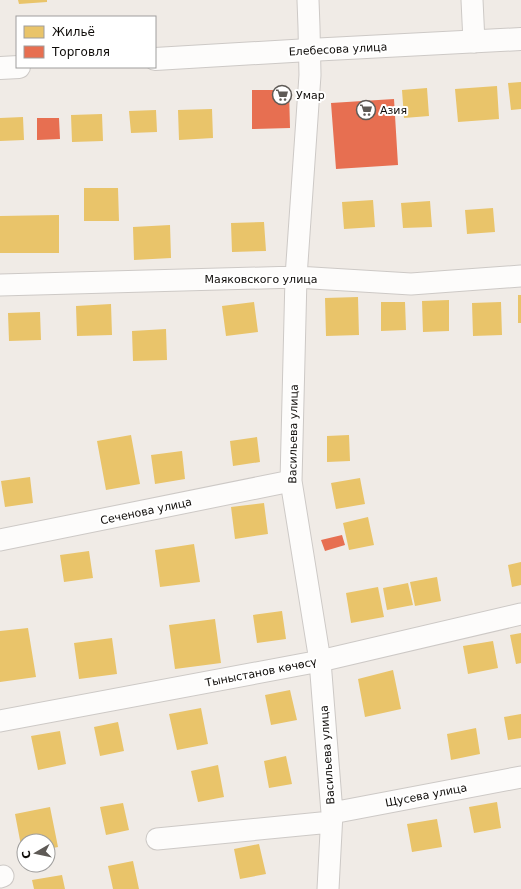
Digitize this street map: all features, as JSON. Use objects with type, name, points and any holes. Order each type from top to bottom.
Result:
[{"type":"main road","name":"Елебесова улица","points":[[156,59],[521,39]]},
{"type":"main road","points":[[0,68],[16,67]]},
{"type":"street","name":"Васильева улица","points":[[308,0],[310,75],[296,277],[291,481],[320,661],[331,818],[328,889]]},
{"type":"street","points":[[472,0],[474,42]]},
{"type":"street","name":"Маяковского улица","points":[[0,285],[296,277],[411,284],[521,276]]},
{"type":"street","name":"Сеченова улица","points":[[0,540],[291,481]]},
{"type":"street","name":"Тыныстанов көчөсү","points":[[0,721],[320,661],[521,614]]},
{"type":"street","name":"Щусева улица","points":[[157,839],[331,818],[521,777]]},
{"type":"building: Жильё","points":[[18,0],[47,0],[47,2],[19,4]]},
{"type":"building: Жильё","points":[[521,82],[521,109],[511,110],[508,83]]},
{"type":"building: Жильё","points":[[497,86],[499,119],[458,122],[455,89]]},
{"type":"building: Жильё","points":[[427,88],[429,116],[404,118],[402,90]]},
{"type":"building: Жильё","points":[[212,109],[213,138],[179,140],[178,110]]},
{"type":"building: Жильё","points":[[156,110],[157,132],[131,133],[129,111]]},
{"type":"building: Жильё","points":[[102,114],[103,141],[72,142],[71,115]]},
{"type":"building: Жильё","points":[[23,117],[24,140],[0,141],[0,118]]},
{"type":"building: Жильё","points":[[84,188],[118,188],[119,221],[84,221]]},
{"type":"building: Жильё","points":[[373,200],[375,227],[344,229],[342,202]]},
{"type":"building: Жильё","points":[[430,201],[432,227],[403,228],[401,203]]},
{"type":"building: Жильё","points":[[493,208],[495,232],[467,234],[465,210]]},
{"type":"building: Жильё","points":[[59,215],[59,253],[0,253],[0,216]]},
{"type":"building: Жильё","points":[[264,222],[266,251],[232,252],[231,223]]},
{"type":"building: Жильё","points":[[170,225],[171,258],[134,260],[133,227]]},
{"type":"building: Жильё","points":[[518,295],[521,295],[521,323],[518,323]]},
{"type":"building: Жильё","points":[[358,297],[359,335],[326,336],[325,298]]},
{"type":"building: Жильё","points":[[449,300],[449,331],[423,332],[422,301]]},
{"type":"building: Жильё","points":[[254,302],[258,332],[226,336],[222,306]]},
{"type":"building: Жильё","points":[[381,302],[405,302],[406,330],[381,331]]},
{"type":"building: Жильё","points":[[501,302],[502,335],[473,336],[472,303]]},
{"type":"building: Жильё","points":[[111,304],[112,335],[77,336],[76,306]]},
{"type":"building: Жильё","points":[[40,312],[41,340],[9,341],[8,313]]},
{"type":"building: Жильё","points":[[166,329],[167,360],[133,361],[132,331]]},
{"type":"building: Жильё","points":[[131,435],[140,484],[106,490],[97,441]]},
{"type":"building: Жильё","points":[[349,435],[350,461],[327,462],[327,436]]},
{"type":"building: Жильё","points":[[257,437],[260,462],[233,466],[230,441]]},
{"type":"building: Жильё","points":[[182,451],[185,479],[155,484],[151,455]]},
{"type":"building: Жильё","points":[[30,477],[33,503],[5,507],[1,481]]},
{"type":"building: Жильё","points":[[360,478],[365,504],[336,509],[331,483]]},
{"type":"building: Жильё","points":[[264,503],[268,534],[235,539],[231,507]]},
{"type":"building: Жильё","points":[[368,517],[374,545],[349,550],[343,523]]},
{"type":"building: Жильё","points":[[194,544],[200,582],[160,587],[155,550]]},
{"type":"building: Жильё","points":[[89,551],[93,578],[64,582],[60,555]]},
{"type":"building: Жильё","points":[[521,562],[521,585],[512,587],[508,565]]},
{"type":"building: Жильё","points":[[437,577],[441,601],[415,606],[410,582]]},
{"type":"building: Жильё","points":[[408,583],[413,605],[387,610],[383,588]]},
{"type":"building: Жильё","points":[[378,587],[384,617],[351,623],[346,593]]},
{"type":"building: Жильё","points":[[282,611],[286,639],[257,643],[253,615]]},
{"type":"building: Жильё","points":[[215,619],[221,663],[175,669],[169,625]]},
{"type":"building: Жильё","points":[[28,628],[36,677],[0,682],[0,631]]},
{"type":"building: Жильё","points":[[521,633],[521,663],[516,664],[510,635]]},
{"type":"building: Жильё","points":[[112,638],[117,674],[79,679],[74,643]]},
{"type":"building: Жильё","points":[[493,641],[498,668],[468,674],[463,646]]},
{"type":"building: Жильё","points":[[393,670],[401,709],[365,717],[358,679]]},
{"type":"building: Жильё","points":[[290,690],[297,720],[271,725],[265,695]]},
{"type":"building: Жильё","points":[[201,708],[208,744],[177,750],[169,714]]},
{"type":"building: Жильё","points":[[521,714],[521,738],[508,740],[504,717]]},
{"type":"building: Жильё","points":[[118,722],[124,751],[100,756],[94,727]]},
{"type":"building: Жильё","points":[[476,728],[480,754],[451,760],[447,734]]},
{"type":"building: Жильё","points":[[60,731],[66,764],[38,770],[31,736]]},
{"type":"building: Жильё","points":[[286,756],[292,784],[269,788],[264,761]]},
{"type":"building: Жильё","points":[[218,765],[224,797],[198,802],[191,771]]},
{"type":"building: Жильё","points":[[497,802],[501,828],[474,833],[469,807]]},
{"type":"building: Жильё","points":[[123,803],[129,830],[106,835],[100,807]]},
{"type":"building: Жильё","points":[[50,807],[55,833],[19,833],[15,814]]},
{"type":"building: Жильё","points":[[437,819],[442,847],[412,852],[407,824]]},
{"type":"building: Жильё","points":[[56,837],[58,847],[56,847]]},
{"type":"building: Жильё","points":[[259,844],[266,874],[240,879],[234,849]]},
{"type":"building: Жильё","points":[[133,861],[139,889],[113,889],[108,866]]},
{"type":"building: Жильё","points":[[62,875],[65,889],[34,889],[32,880]]},
{"type":"building: Торговля","points":[[252,90],[289,90],[290,128],[252,129]]},
{"type":"building: Торговля","points":[[394,99],[398,165],[336,169],[331,103]]},
{"type":"building: Торговля","points":[[37,118],[59,118],[60,139],[37,140]]},
{"type":"building: Торговля","points":[[342,535],[345,545],[325,551],[321,540]]},
{"type":"place","name":"Умар","points":[[282,95]]},
{"type":"place","name":"Азия","points":[[366,110]]}]
